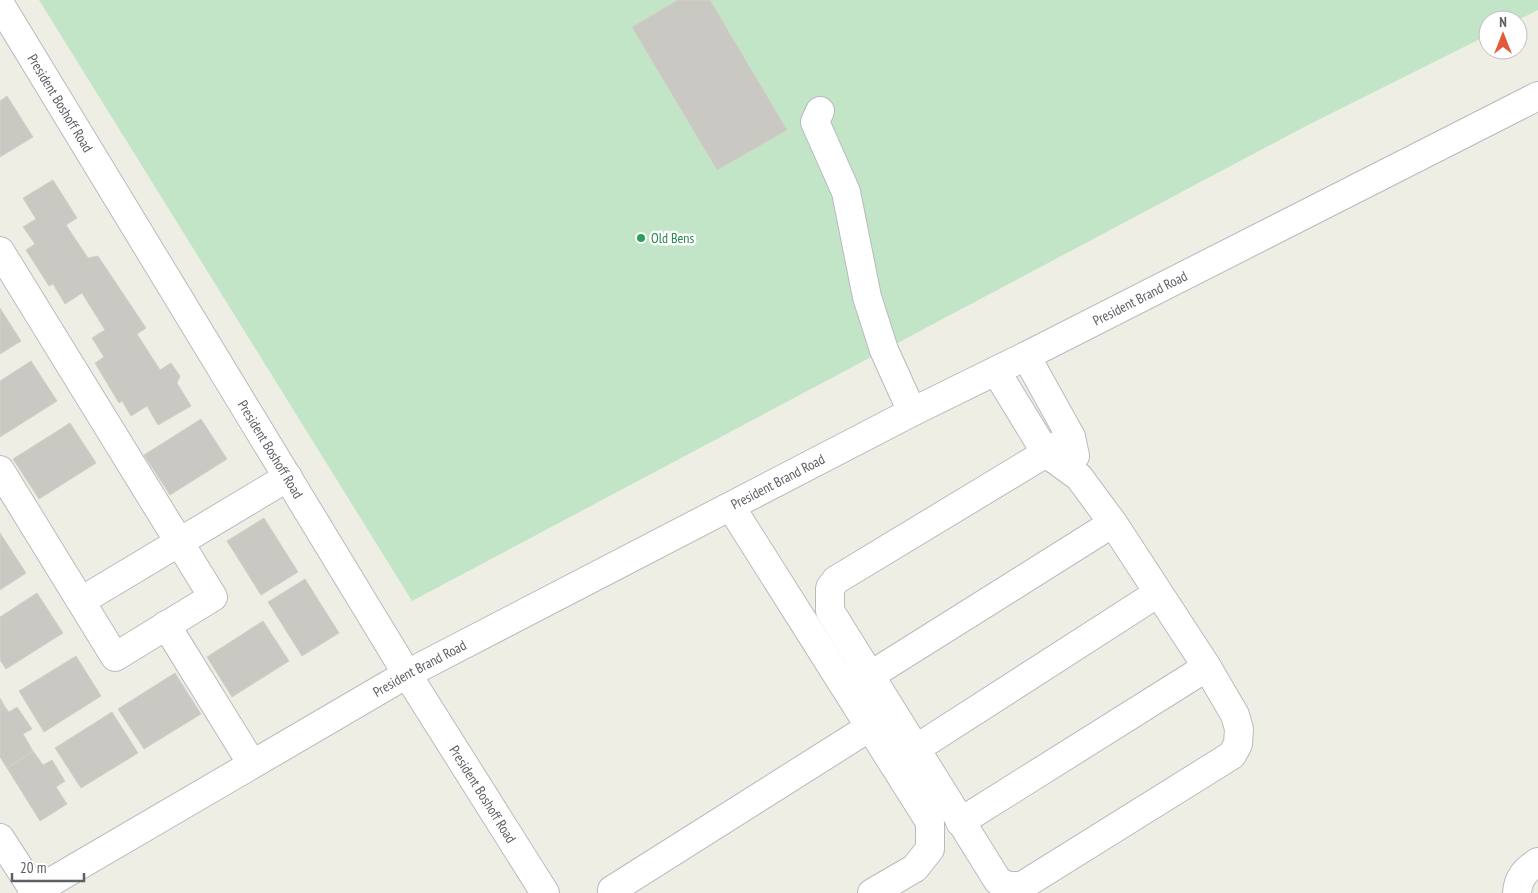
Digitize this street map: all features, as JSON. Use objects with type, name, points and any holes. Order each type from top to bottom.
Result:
[{"type":"street","name":"President Boshoff Road","points":[[0,4],[406,674],[545,893]]},
{"type":"street","name":"President Brand Road","points":[[33,892],[406,674],[912,412],[1538,96]]},
{"type":"street","points":[[820,111],[815,122],[846,192],[867,297],[884,350],[912,412]]},
{"type":"street","points":[[0,251],[213,597],[116,657],[0,470]]},
{"type":"street","points":[[1026,356],[1071,437],[1079,477]]},
{"type":"street","points":[[996,370],[1046,453],[1079,477],[1113,523],[1207,667],[1236,715],[1240,729],[1238,744],[1232,755],[1221,763],[1022,886],[1008,886],[998,881],[960,822],[872,674],[830,611],[830,588],[836,580],[1046,453],[1071,437]]},
{"type":"street","points":[[81,600],[288,477]]},
{"type":"street","points":[[731,507],[930,822],[930,849],[925,856],[915,868],[872,893]]},
{"type":"street","points":[[872,674],[1113,523]]},
{"type":"street","points":[[917,748],[1158,593]]},
{"type":"street","points":[[166,626],[252,764]]},
{"type":"street","points":[[960,822],[1207,667]]},
{"type":"street","points":[[612,890],[870,727]]},
{"type":"street","points":[[0,838],[33,892]]},
{"type":"street","points":[[1517,893],[1518,882],[1523,874],[1538,862]]},
{"type":"green space","name":"Old Bens","points":[[39,0],[1538,0],[1538,10],[1528,15],[1528,10],[1478,10],[1478,40],[1306,126],[412,601]]},
{"type":"building","points":[[678,0],[710,0],[787,130],[717,170],[632,27]]},
{"type":"building","points":[[7,96],[33,137],[0,157],[0,101]]},
{"type":"building","points":[[53,180],[77,218],[66,225],[88,258],[98,256],[146,328],[137,334],[160,370],[171,363],[180,376],[177,383],[191,406],[158,425],[147,406],[131,416],[122,401],[119,403],[95,363],[104,357],[92,338],[105,330],[82,293],[65,304],[53,284],[49,286],[26,250],[35,244],[23,227],[36,219],[23,198]]},
{"type":"building","points":[[0,308],[21,341],[0,354]]},
{"type":"building","points":[[31,361],[57,401],[0,437],[0,381]]},
{"type":"building","points":[[201,419],[227,459],[170,495],[144,455]]},
{"type":"building","points":[[70,423],[96,463],[39,499],[13,459]]},
{"type":"building","points":[[264,518],[298,572],[261,595],[227,541]]},
{"type":"building","points":[[0,533],[26,573],[0,590]]},
{"type":"building","points":[[305,579],[339,633],[302,656],[268,602]]},
{"type":"building","points":[[37,593],[63,633],[6,669],[0,660],[0,617]]},
{"type":"building","points":[[263,621],[289,661],[232,697],[207,657]]},
{"type":"building","points":[[76,656],[101,696],[44,732],[19,691]]},
{"type":"building","points":[[175,673],[201,714],[144,749],[118,709]]},
{"type":"building","points":[[0,698],[5,707],[0,710]]},
{"type":"building","points":[[5,707],[9,712],[17,707],[32,729],[23,734],[33,751],[7,768],[0,757],[0,710]]},
{"type":"building","points":[[112,712],[138,753],[81,788],[55,748]]},
{"type":"building","points":[[33,751],[43,765],[52,760],[65,781],[56,787],[67,804],[40,821],[7,768]]},
{"type":"place","name":"Old Bens","points":[[641,238]]}]
